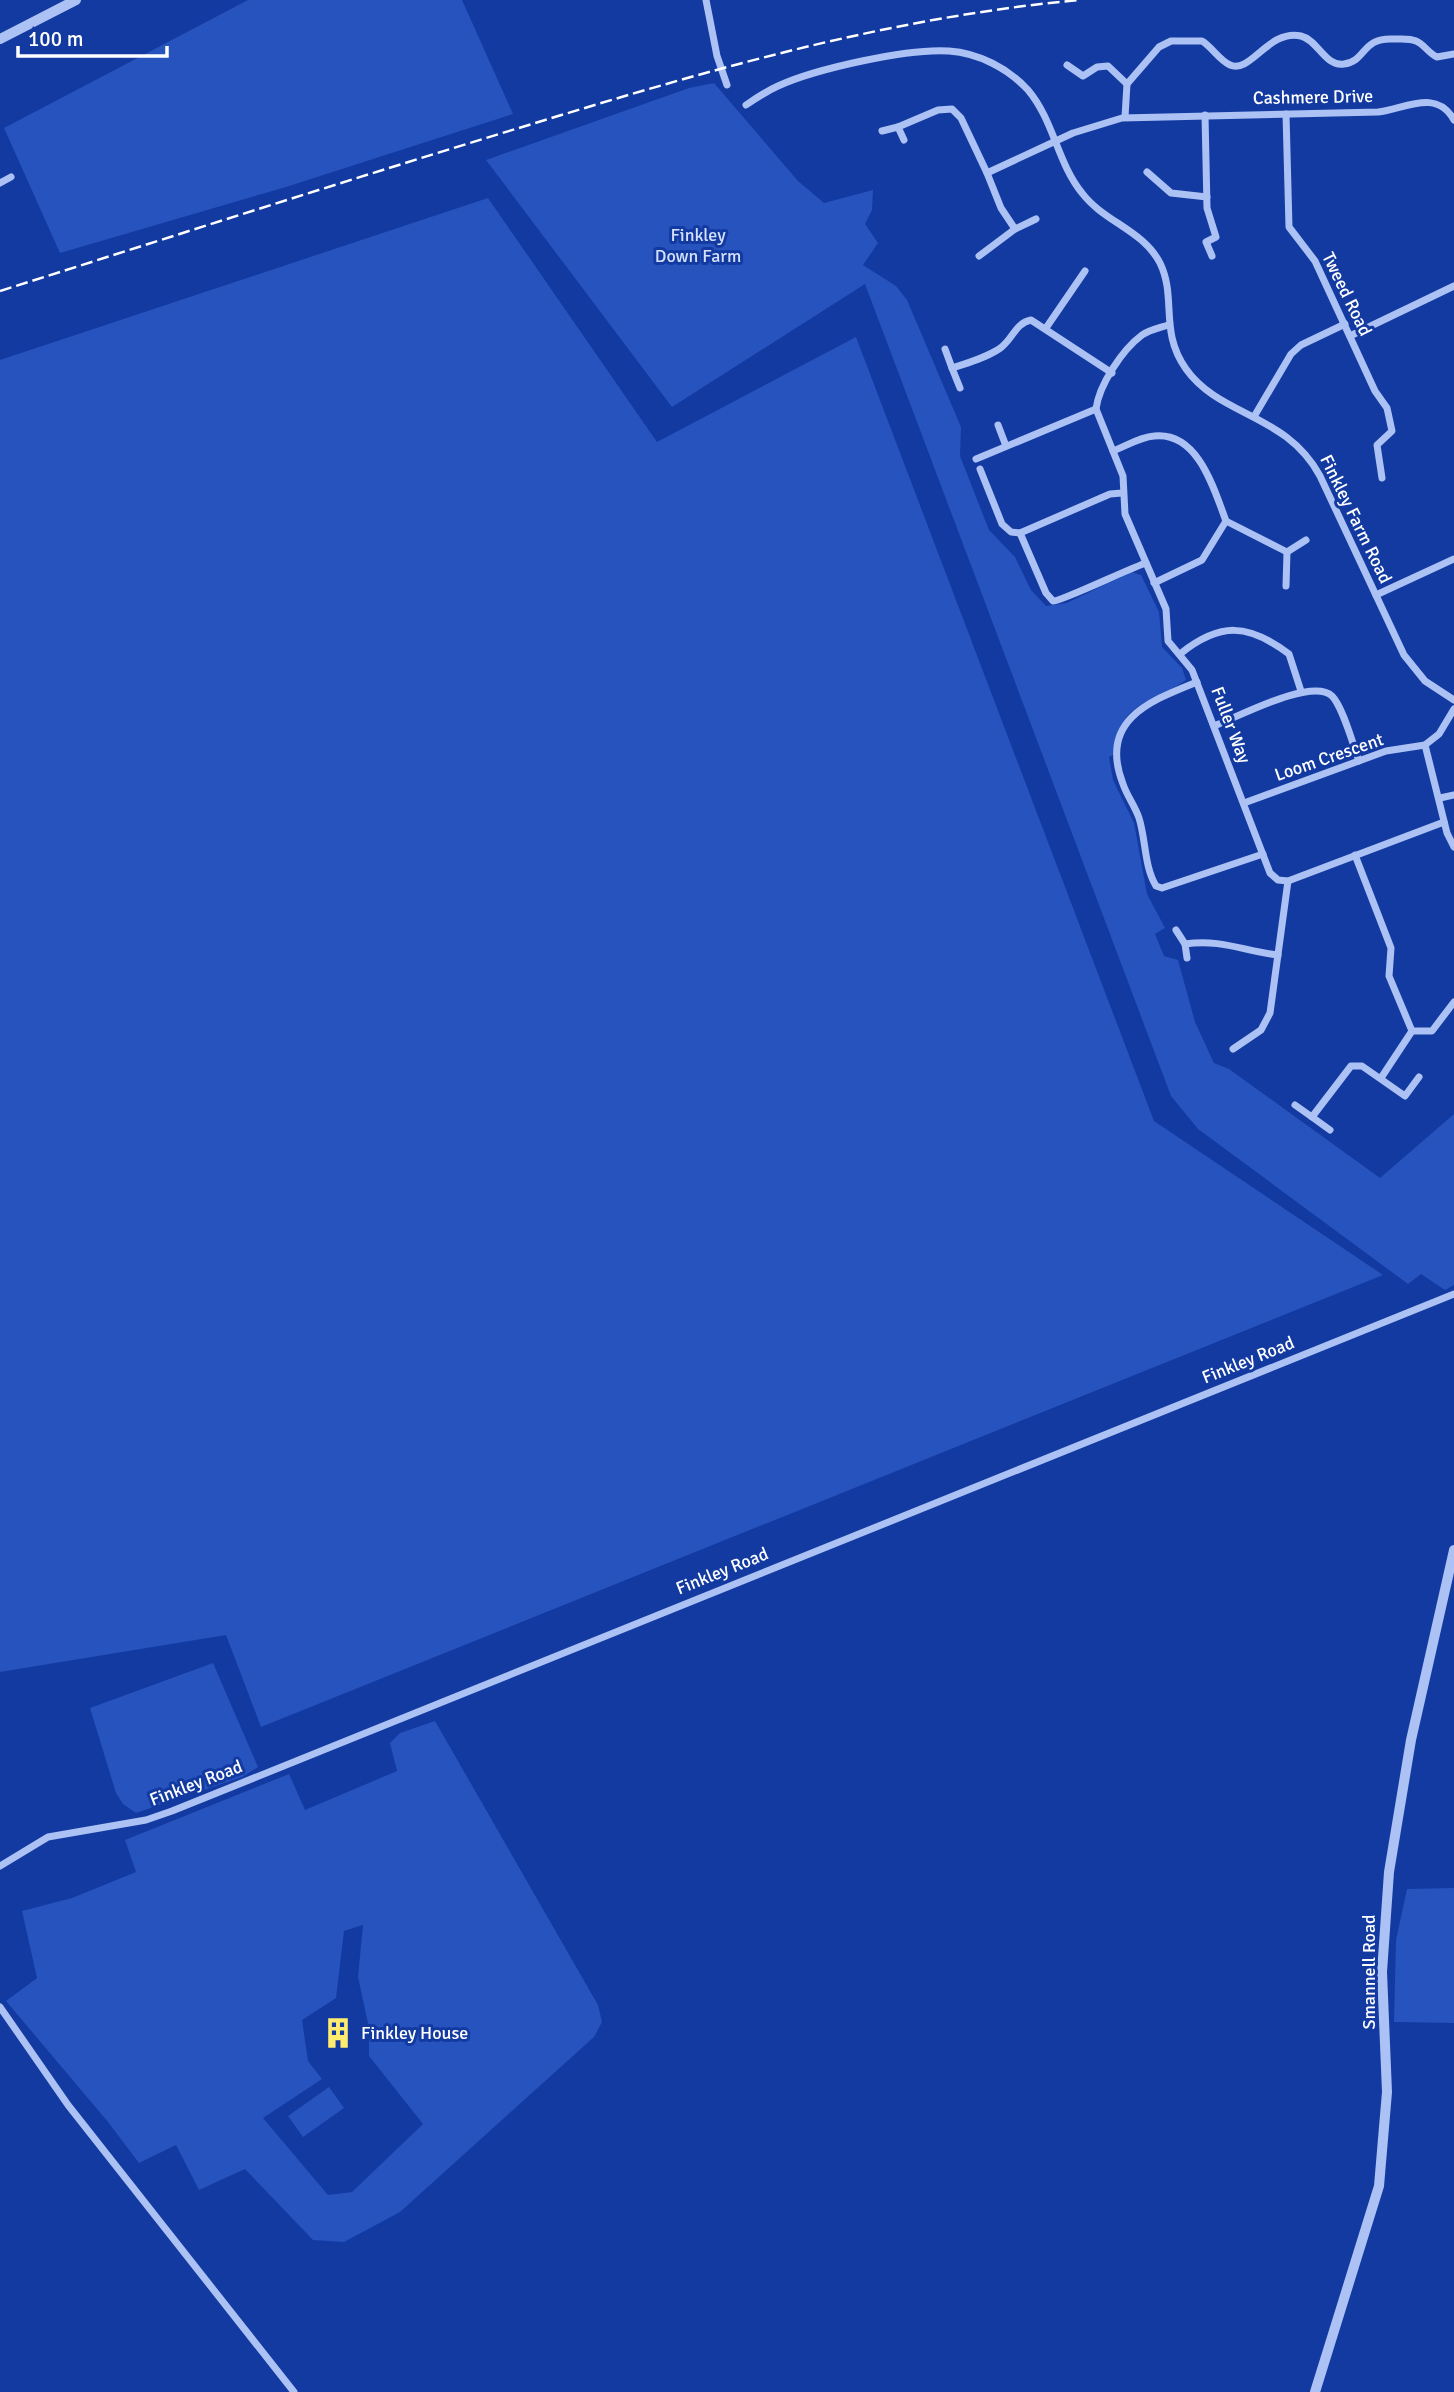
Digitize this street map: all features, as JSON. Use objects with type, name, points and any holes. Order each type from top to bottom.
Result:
[{"type":"street","points":[[0,39],[76,0]]},
{"type":"street","points":[[706,0],[717,56],[727,85]]},
{"type":"street","points":[[1125,117],[1127,84],[1159,47],[1171,41],[1202,41],[1226,62],[1236,66],[1246,64],[1273,40],[1288,36],[1305,37],[1332,62],[1341,65],[1354,60],[1374,40],[1381,38],[1416,41],[1437,57],[1454,54]]},
{"type":"street","name":"Finkley Farm Road","points":[[746,105],[767,92],[801,78],[917,53],[958,52],[994,64],[1023,85],[1041,108],[1069,172],[1087,199],[1110,219],[1143,240],[1154,254],[1166,284],[1168,325],[1176,353],[1193,378],[1219,397],[1255,415],[1298,445],[1311,460],[1412,668],[1431,686],[1454,700]]},
{"type":"street","points":[[1068,65],[1083,76],[1101,65],[1108,66],[1127,84]]},
{"type":"street","name":"Cashmere Drive","points":[[987,173],[1095,125],[1125,117],[1378,112],[1412,103],[1428,102],[1443,108],[1454,120]]},
{"type":"street","points":[[882,131],[938,110],[952,109],[961,118],[1001,208],[1015,229]]},
{"type":"street","name":"Tweed Road","points":[[1286,114],[1289,227],[1315,261],[1393,422],[1392,431],[1377,445],[1382,478]]},
{"type":"street","points":[[1205,116],[1209,221],[1216,237],[1206,242],[1212,256]]},
{"type":"street","points":[[898,127],[904,140]]},
{"type":"street","points":[[1147,172],[1171,193],[1207,197]]},
{"type":"street","points":[[0,183],[10,177]]},
{"type":"street","points":[[979,256],[1015,229],[1036,219]]},
{"type":"street","points":[[1046,328],[1085,271]]},
{"type":"street","points":[[1350,336],[1454,286]]},
{"type":"street","points":[[952,368],[1001,348],[1025,321],[1034,321],[1112,373]]},
{"type":"street","points":[[1255,415],[1291,354],[1309,341],[1345,324]]},
{"type":"street","points":[[976,459],[1096,409],[1100,394],[1112,373],[1141,336],[1168,325]]},
{"type":"street","points":[[945,349],[960,388]]},
{"type":"street","name":"Fuller Way","points":[[1096,409],[1123,476],[1125,514],[1167,614],[1168,641],[1190,666],[1274,878],[1288,881]]},
{"type":"street","points":[[998,425],[1006,446]]},
{"type":"street","points":[[1113,451],[1154,436],[1184,443],[1200,461],[1226,521],[1287,552]]},
{"type":"street","points":[[980,468],[1002,524],[1011,532],[1020,533],[1110,494],[1122,493]]},
{"type":"street","points":[[1154,583],[1202,560],[1226,521]]},
{"type":"street","points":[[1020,533],[1046,593],[1053,601],[1063,601],[1093,583],[1146,563]]},
{"type":"street","points":[[1287,552],[1306,540]]},
{"type":"street","points":[[1286,586],[1287,552]]},
{"type":"street","points":[[1376,595],[1454,559]]},
{"type":"street","points":[[1180,654],[1193,644],[1223,630],[1245,630],[1289,653],[1301,691]]},
{"type":"street","points":[[1197,682],[1140,708],[1124,726],[1118,741],[1118,766],[1142,828],[1153,882],[1162,888],[1263,854]]},
{"type":"street","points":[[1214,726],[1301,691],[1314,689],[1332,695],[1359,761]]},
{"type":"street","points":[[1454,709],[1439,734],[1424,745],[1440,798],[1444,822],[1454,847]]},
{"type":"street","name":"Loom Crescent","points":[[1244,803],[1386,751],[1424,745]]},
{"type":"street","points":[[1440,798],[1454,796]]},
{"type":"street","points":[[1233,1049],[1251,1039],[1266,1023],[1275,983],[1288,881],[1444,822]]},
{"type":"street","points":[[1356,855],[1391,948],[1389,976],[1412,1031]]},
{"type":"street","points":[[1176,930],[1185,944],[1187,958]]},
{"type":"street","points":[[1185,944],[1219,942],[1252,952],[1278,955]]},
{"type":"street","points":[[1412,1031],[1432,1031],[1454,1002]]},
{"type":"street","points":[[1381,1078],[1412,1031]]},
{"type":"street","points":[[1312,1117],[1351,1066],[1363,1066],[1405,1096],[1419,1077]]},
{"type":"street","points":[[1295,1105],[1330,1130]]},
{"type":"street","name":"Finkley Road","points":[[0,1866],[48,1837],[146,1820],[172,1811],[1454,1294]]},
{"type":"street","name":"Smannell Road","points":[[1315,2392],[1379,2186],[1387,2092],[1382,1972],[1389,1872],[1402,1780],[1454,1550]]},
{"type":"street","points":[[0,2007],[68,2105],[294,2392]]},
{"type":"green space","points":[[248,0],[462,0],[513,114],[286,187],[60,253],[4,128]]},
{"type":"green space","name":"Finkley Down Farm","points":[[714,83],[798,181],[824,203],[873,190],[872,210],[865,224],[878,243],[863,265],[896,286],[907,300],[961,427],[960,456],[989,530],[1015,557],[1031,590],[1046,606],[1067,603],[1131,572],[1141,575],[1159,612],[1162,647],[1182,668],[1186,680],[1129,714],[1116,738],[1113,755],[1109,757],[1113,780],[1134,823],[1147,894],[1165,928],[1155,934],[1164,956],[1178,960],[1195,1022],[1214,1063],[1229,1069],[1380,1178],[1454,1114],[1454,1285],[1445,1290],[1421,1274],[1408,1284],[1198,1129],[1171,1096],[865,284],[672,407],[486,160],[689,88]]},
{"type":"green space","points":[[488,198],[657,442],[856,337],[1154,1121],[1383,1275],[261,1727],[226,1635],[0,1672],[0,360]]},
{"type":"green space","points":[[213,1663],[258,1767],[242,1777],[136,1813],[123,1804],[116,1793],[90,1708]]},
{"type":"green space","points":[[435,1721],[598,2005],[602,2022],[594,2037],[400,2212],[344,2242],[313,2240],[245,2169],[199,2190],[176,2145],[139,2163],[6,2001],[37,1978],[22,1911],[72,1898],[136,1872],[125,1840],[289,1774],[305,1810],[397,1771],[390,1743],[400,1733]],"holes":[[[363,1925],[358,1977],[369,2028],[369,2056],[423,2124],[352,2192],[328,2195],[263,2118],[322,2079],[308,2061],[302,2020],[336,1998],[344,1931]]]},
{"type":"green space","points":[[1454,1888],[1454,2023],[1394,2022],[1396,1940],[1407,1889]]},
{"type":"green space","points":[[329,2087],[344,2108],[303,2137],[288,2116]]},
{"type":"railway","points":[[0,291],[465,144],[735,65],[871,32],[1010,8],[1080,0]]},
{"type":"place","name":"Finkley House","points":[[338,2033]]}]
